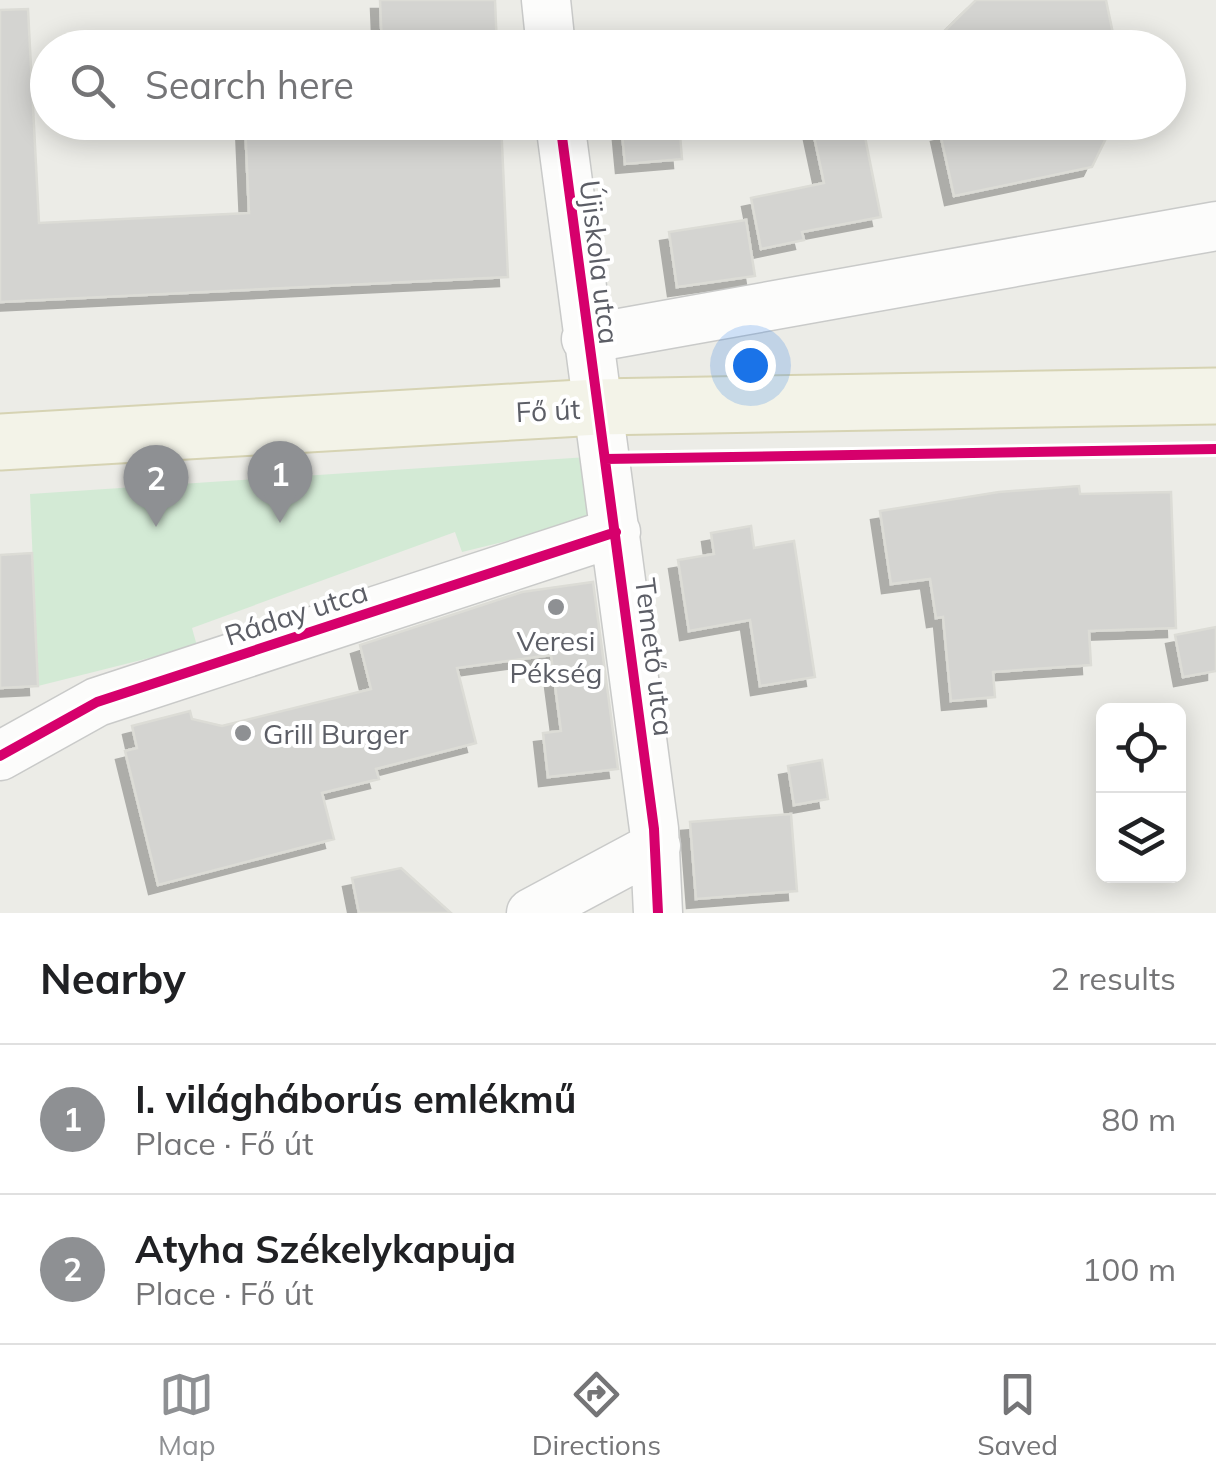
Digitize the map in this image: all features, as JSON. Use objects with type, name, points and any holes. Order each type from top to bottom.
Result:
[{"type":"main road","name":"Fő út","points":[[0,442],[598,407],[1216,396]]},
{"type":"street","points":[[546,0],[550,30]]},
{"type":"street","name":"Újiskola utca","points":[[562,140],[598,407]]},
{"type":"street","points":[[586,339],[1216,226]]},
{"type":"street","name":"Temető utca","points":[[598,407],[656,846],[658,913]]},
{"type":"street","name":"Ráday utca","points":[[0,756],[97,702],[616,532]]},
{"type":"street","points":[[531,913],[656,846]]},
{"type":"green space","points":[[588,457],[598,519],[462,552],[455,532],[192,628],[197,646],[38,686],[30,494]]},
{"type":"building","points":[[380,0],[495,0],[496,30],[381,30]]},
{"type":"building","points":[[976,0],[1106,0],[1112,30],[945,30]]},
{"type":"building","points":[[28,9],[30,140],[35,140],[39,223],[249,213],[246,140],[502,140],[508,277],[0,302],[0,10]]},
{"type":"building","points":[[623,140],[680,140],[682,159],[625,164]]},
{"type":"building","points":[[815,140],[866,140],[881,217],[802,232],[804,240],[761,249],[751,198],[824,183]]},
{"type":"building","points":[[942,140],[1105,140],[1092,167],[954,196]]},
{"type":"building","points":[[746,220],[755,276],[677,287],[669,232]]},
{"type":"building","points":[[1079,486],[1080,494],[1171,492],[1176,628],[1089,631],[1091,665],[993,672],[995,697],[951,701],[943,617],[936,618],[930,579],[891,584],[880,511],[999,492]]},
{"type":"building","points":[[751,526],[754,548],[794,541],[815,677],[760,686],[750,620],[689,631],[678,560],[714,554],[711,533]]},
{"type":"building","points":[[32,553],[38,686],[0,688],[0,555]]},
{"type":"building","points":[[593,582],[618,769],[548,777],[543,733],[561,731],[551,655],[457,668],[476,743],[376,769],[379,779],[322,793],[334,839],[158,885],[125,751],[137,748],[132,726],[190,711],[192,719],[222,726],[371,689],[360,645],[522,592]]},
{"type":"building","points":[[1216,627],[1216,671],[1183,677],[1175,635]]},
{"type":"building","points":[[822,760],[828,799],[794,805],[788,766]]},
{"type":"building","points":[[791,814],[797,891],[696,899],[690,822]]},
{"type":"building","points":[[401,868],[451,913],[359,913],[352,878]]},
{"type":"cycle path","points":[[562,140],[654,829],[658,913]]},
{"type":"cycle path","points":[[605,459],[1216,449]]},
{"type":"cycle path","points":[[0,756],[97,702],[616,532]]},
{"type":"place","name":"I. világháborús emlékmű","points":[[280,523]]},
{"type":"place","name":"Atyha Székelykapuja","points":[[156,527]]},
{"type":"place","name":"Veresi Pékség","points":[[556,607]]},
{"type":"place","name":"Grill Burger","points":[[243,733]]}]
